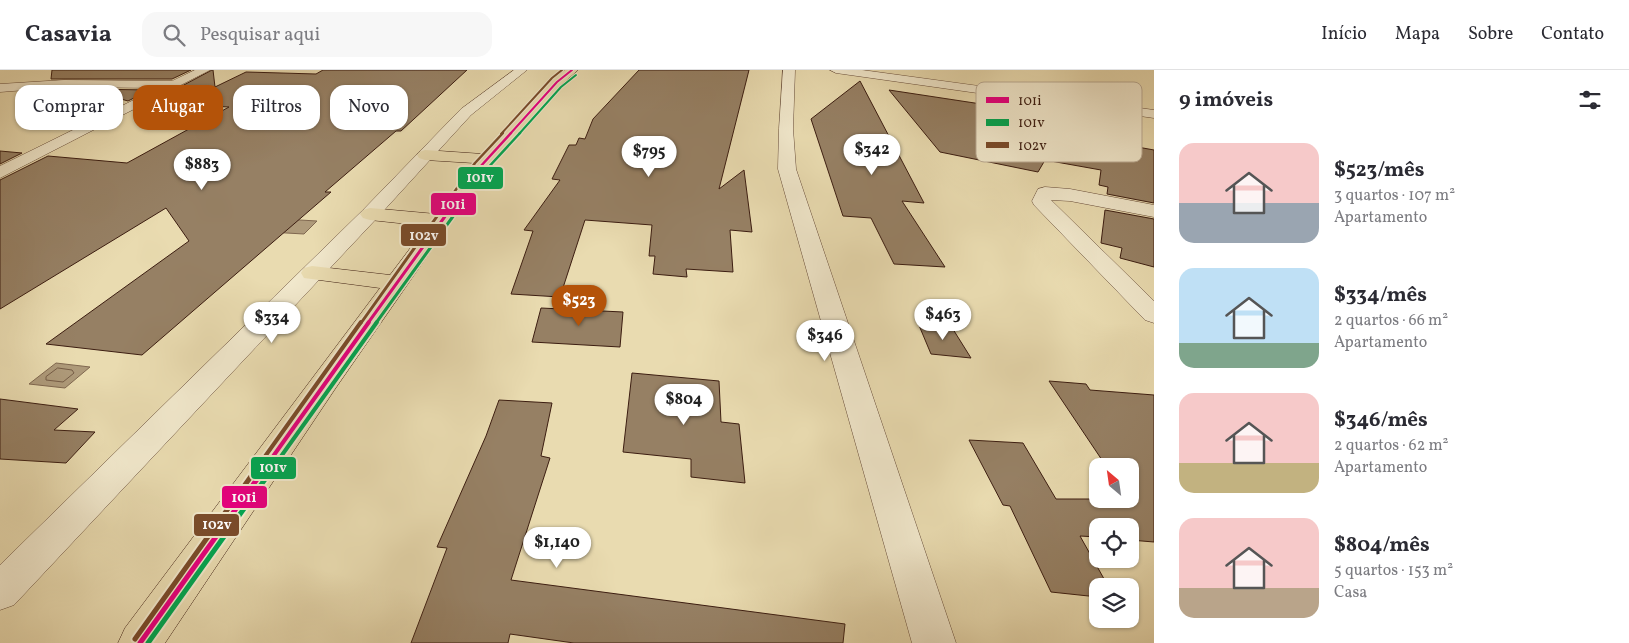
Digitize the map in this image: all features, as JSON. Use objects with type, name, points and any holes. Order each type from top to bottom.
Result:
[{"type":"main road","points":[[140,643],[441,221],[487,160],[557,82],[572,70]]},
{"type":"main road","points":[[425,155],[487,160]]},
{"type":"main road","points":[[370,214],[441,221]]},
{"type":"main road","points":[[312,273],[396,284]]},
{"type":"street","points":[[176,85],[204,70]]},
{"type":"street","points":[[0,592],[370,214],[466,112],[521,70]]},
{"type":"street","points":[[789,70],[786,129],[787,169],[934,643]]},
{"type":"street","points":[[836,70],[976,89]]},
{"type":"street","points":[[0,81],[38,72]]},
{"type":"street","points":[[0,88],[23,85],[133,85]]},
{"type":"street","points":[[0,173],[133,106]]},
{"type":"street","points":[[1154,211],[1070,195],[1045,193],[1041,201],[1154,315]]},
{"type":"water","points":[[266,218],[317,221],[304,234],[251,231]]},
{"type":"water","points":[[56,363],[90,367],[65,388],[29,384]]},
{"type":"building","points":[[52,70],[191,70],[172,79],[51,79]]},
{"type":"building","points":[[212,70],[213,70],[215,85],[184,85]]},
{"type":"building","points":[[323,70],[467,70],[408,125],[408,85],[330,85],[330,130],[402,130],[396,131],[325,192],[331,192],[142,355],[46,344],[189,241],[166,208],[0,309],[0,180],[48,156],[127,163],[187,130],[223,130],[223,110],[229,107],[223,107],[223,85],[219,85],[246,72],[316,74]]},
{"type":"building","points":[[639,70],[749,70],[719,189],[744,170],[752,232],[730,230],[733,272],[686,269],[687,277],[653,274],[655,256],[649,256],[652,225],[585,220],[560,297],[511,294],[533,231],[524,230],[560,180],[552,179],[569,145],[576,145],[579,138],[585,139],[593,119]]},
{"type":"building","points":[[860,81],[924,203],[902,201],[945,267],[894,264],[871,218],[843,216],[811,119]]},
{"type":"building","points":[[123,90],[133,90],[133,98],[128,101],[123,100]]},
{"type":"building","points":[[889,90],[976,103],[976,159],[940,152]]},
{"type":"building","points":[[1142,148],[1154,150],[1154,203],[1107,194],[1108,187],[1099,185],[1101,170],[1056,162],[1142,162]]},
{"type":"building","points":[[0,151],[22,153],[0,164]]},
{"type":"building","points":[[989,162],[1044,162],[1038,172]]},
{"type":"building","points":[[1105,210],[1154,219],[1154,267],[1120,258],[1122,248],[1101,243]]},
{"type":"building","points":[[541,308],[623,312],[620,347],[532,342]]},
{"type":"building","points":[[918,323],[951,326],[971,358],[931,354]]},
{"type":"building","points":[[632,373],[719,381],[721,422],[739,424],[745,483],[691,477],[691,459],[623,452]]},
{"type":"building","points":[[1049,381],[1086,384],[1090,390],[1154,395],[1154,542],[1139,541],[1139,518],[1089,518],[1089,536],[1080,536],[1089,552],[1089,568],[1098,568],[1104,578],[1089,578],[1089,596],[1051,592],[1010,506],[1003,505],[969,440],[1023,443],[1056,499],[1089,499],[1089,508],[1139,508],[1139,458],[1101,458]]},
{"type":"building","points":[[0,399],[78,409],[54,430],[95,432],[66,463],[0,459]]},
{"type":"building","points":[[499,400],[552,403],[541,456],[550,458],[511,580],[845,624],[843,643],[574,643],[510,634],[508,643],[411,643],[447,548],[437,547],[486,436]]},
{"type":"transit line","name":"102v","points":[[135,639],[475,163],[552,78],[562,70]]},
{"type":"transit line","name":"101i","points":[[140,643],[480,167],[557,82],[572,70]]},
{"type":"transit line","name":"101v","points":[[148,643],[485,171],[561,87],[576,75]]}]
